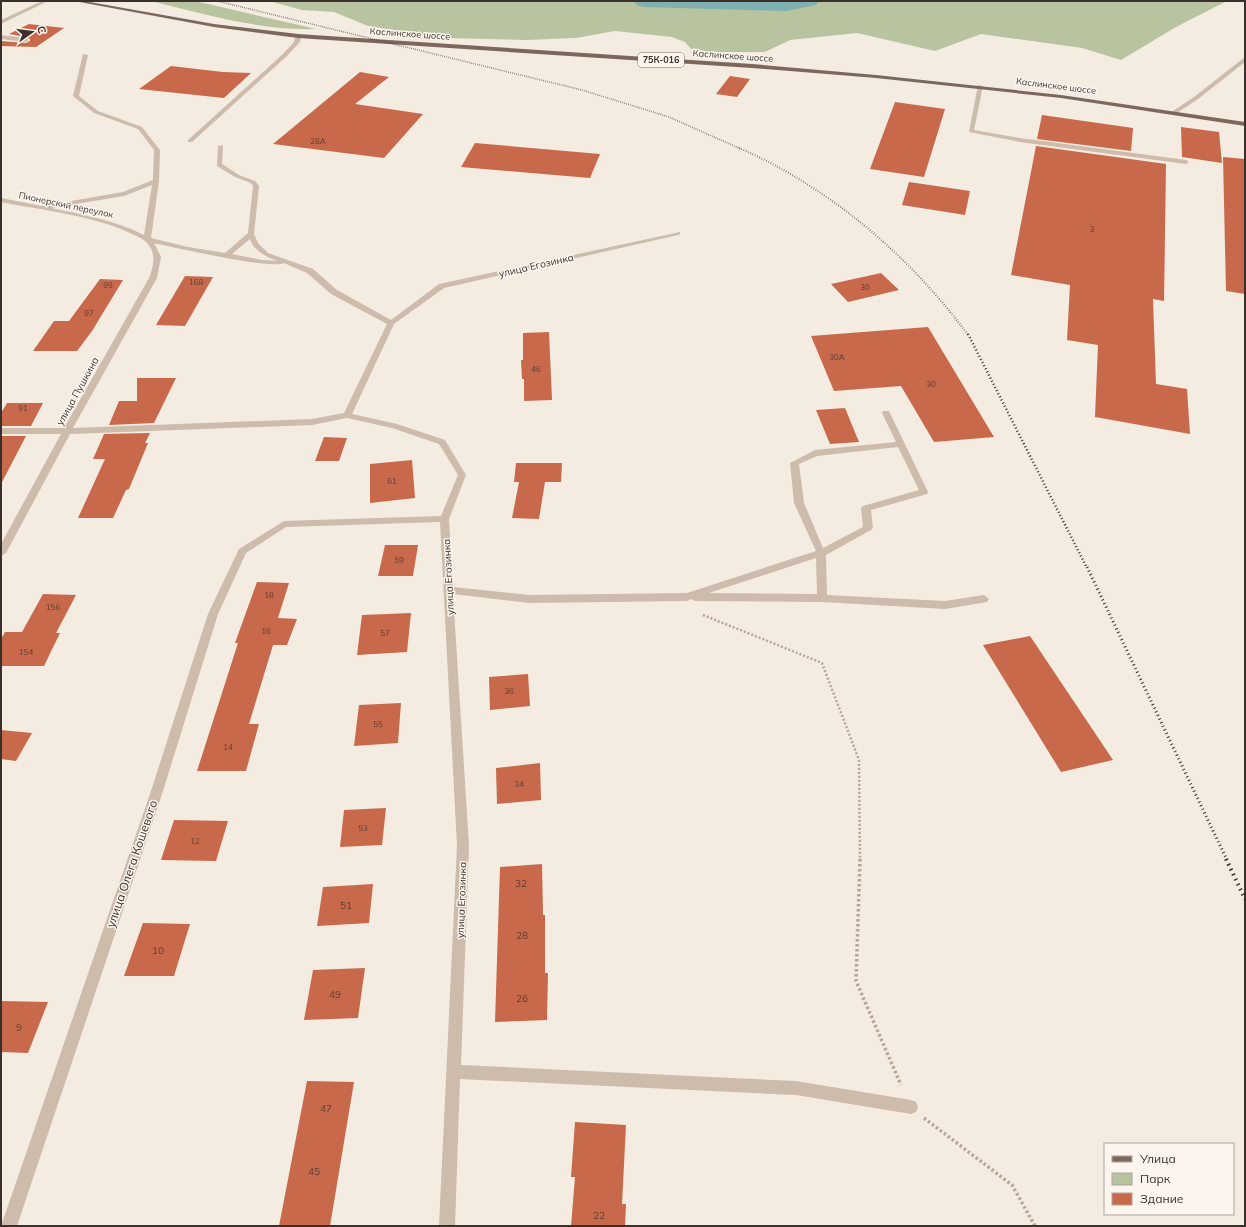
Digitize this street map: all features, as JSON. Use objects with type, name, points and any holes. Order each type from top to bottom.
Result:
[{"type":"main road","name":"Каслинское шоссе","points":[[76,1],[197,23],[298,36],[752,66],[980,86],[1174,112],[1245,124]]},
{"type":"street","points":[[1,22],[46,1]]},
{"type":"street","points":[[190,141],[243,95],[285,55],[297,42],[298,36]]},
{"type":"street","points":[[1,38],[26,40]]},
{"type":"street","points":[[85,55],[76,96],[96,112],[140,128],[157,150],[156,181],[148,239]]},
{"type":"street","points":[[1174,112],[1196,98],[1245,59]]},
{"type":"street","points":[[980,86],[971,131],[1020,140],[1186,162]]},
{"type":"street","points":[[221,146],[219,165],[237,176],[253,182],[256,186],[251,234],[255,244],[266,254],[310,271],[334,292],[391,322]]},
{"type":"street","points":[[39,208],[124,194],[156,181]]},
{"type":"street","name":"Пионерский переулок","points":[[1,200],[95,219],[125,228],[148,239],[188,249],[262,262],[290,263]]},
{"type":"street","name":"улица Егозинка","points":[[447,1226],[463,846],[444,519],[462,475],[442,442],[394,426],[348,415],[391,322],[442,286],[678,233]]},
{"type":"street","points":[[227,255],[251,234]]},
{"type":"street","name":"улица Пушкина","points":[[1,553],[67,431],[153,278],[158,264],[157,250],[148,239]]},
{"type":"street","points":[[687,597],[821,553],[868,528],[866,508],[924,492],[886,412]]},
{"type":"street","points":[[1,431],[67,431],[312,422],[348,415]]},
{"type":"street","points":[[822,598],[821,553],[799,503],[794,463],[815,453],[900,444]]},
{"type":"street","name":"улица Олега Кошевого","points":[[9,1226],[157,792],[212,614],[242,551],[284,524],[444,519]]},
{"type":"street","points":[[448,590],[530,599],[687,597],[822,598],[945,605],[984,599]]},
{"type":"street","points":[[454,1072],[796,1088],[910,1107]]},
{"type":"path","points":[[698,612],[822,663],[859,760],[860,849],[856,981],[910,1107],[1012,1186],[1035,1226]]},
{"type":"green space","points":[[151,1],[195,1],[316,29],[295,29],[233,21]]},
{"type":"green space","points":[[269,1],[1231,1],[1225,2],[1176,27],[1121,60],[1082,48],[981,34],[935,51],[857,33],[790,40],[765,52],[709,52],[691,49],[685,42],[672,37],[615,31],[576,38],[527,40],[444,38],[368,26],[334,12],[302,10]]},
{"type":"building","points":[[29,24],[64,28],[36,47],[1,46],[1,41],[26,43],[30,41],[30,39],[26,37],[9,34]]},
{"type":"building","points":[[171,66],[223,72],[251,73],[224,98],[139,89]]},
{"type":"building","points":[[360,72],[389,77],[355,104],[423,114],[384,158],[273,144]]},
{"type":"building","points":[[730,76],[750,79],[737,97],[716,94]]},
{"type":"building","points":[[895,102],[945,109],[924,177],[870,169]]},
{"type":"building","points":[[1042,115],[1133,128],[1131,151],[1037,139]]},
{"type":"building","points":[[1181,127],[1219,132],[1222,163],[1182,157]]},
{"type":"building","points":[[475,143],[600,154],[590,178],[461,167]]},
{"type":"building","points":[[1036,146],[1166,164],[1164,301],[1153,299],[1156,384],[1187,389],[1190,434],[1095,417],[1098,345],[1067,340],[1070,285],[1011,275]]},
{"type":"building","points":[[1223,157],[1245,159],[1245,294],[1226,291]]},
{"type":"building","points":[[909,182],[970,191],[965,215],[902,205]]},
{"type":"building","points":[[881,273],[899,290],[848,302],[831,284]]},
{"type":"building","points":[[185,276],[213,277],[185,326],[156,325]]},
{"type":"building","points":[[100,279],[123,280],[92,331],[77,351],[33,351],[54,321],[69,321]]},
{"type":"building","points":[[928,327],[994,437],[934,442],[901,386],[834,391],[811,336]]},
{"type":"building","points":[[549,332],[552,400],[524,401],[524,379],[522,379],[521,360],[523,360],[523,333]]},
{"type":"building","points":[[137,378],[176,378],[154,423],[109,425],[119,401],[137,401]]},
{"type":"building","points":[[7,403],[43,403],[31,426],[1,426],[1,413]]},
{"type":"building","points":[[845,408],[859,442],[830,444],[816,410]]},
{"type":"building","points":[[150,433],[145,443],[148,443],[129,489],[126,490],[113,518],[78,518],[105,459],[93,459],[104,434]]},
{"type":"building","points":[[1,436],[26,436],[1,484]]},
{"type":"building","points":[[324,437],[347,438],[339,461],[315,461]]},
{"type":"building","points":[[412,460],[415,498],[370,503],[370,464]]},
{"type":"building","points":[[516,463],[562,463],[561,482],[545,482],[539,519],[512,518],[519,482],[514,482]]},
{"type":"building","points":[[385,545],[418,545],[413,576],[378,576]]},
{"type":"building","points":[[257,582],[289,583],[278,618],[297,619],[287,645],[273,645],[249,724],[259,724],[246,771],[197,771],[238,643],[235,643]]},
{"type":"building","points":[[43,594],[76,595],[56,633],[60,633],[44,666],[1,666],[1,639],[5,632],[22,632]]},
{"type":"building","points":[[411,613],[407,652],[357,655],[362,615]]},
{"type":"building","points":[[1030,636],[1113,760],[1061,772],[983,645]]},
{"type":"building","points":[[528,674],[530,706],[490,710],[489,677]]},
{"type":"building","points":[[401,703],[398,743],[354,746],[359,705]]},
{"type":"building","points":[[1,730],[32,733],[16,761],[1,759]]},
{"type":"building","points":[[540,763],[541,800],[497,804],[496,768]]},
{"type":"building","points":[[386,808],[382,845],[340,847],[344,810]]},
{"type":"building","points":[[174,820],[228,821],[216,861],[161,860]]},
{"type":"building","points":[[542,864],[543,915],[545,915],[545,973],[548,973],[547,1020],[495,1022],[500,867]]},
{"type":"building","points":[[373,884],[369,923],[317,926],[323,887]]},
{"type":"building","points":[[143,923],[190,924],[174,976],[124,976]]},
{"type":"building","points":[[365,968],[358,1018],[304,1020],[313,970]]},
{"type":"building","points":[[1,1001],[48,1002],[28,1053],[1,1052]]},
{"type":"building","points":[[307,1081],[354,1082],[330,1226],[279,1226]]},
{"type":"building","points":[[575,1122],[626,1125],[622,1204],[626,1204],[625,1226],[571,1226],[575,1177],[571,1177]]},
{"type":"waterway","points":[[644,1],[786,5],[809,1]]},
{"type":"railway","points":[[217,1],[582,90],[669,117],[741,149]]},
{"type":"railway","points":[[739,148],[772,164],[805,183],[836,203],[866,226],[894,251],[920,278],[968,335]]},
{"type":"railway","points":[[968,334],[1087,568]]},
{"type":"railway","points":[[1087,567],[1227,860]]},
{"type":"railway","points":[[1226,859],[1245,899]]}]
